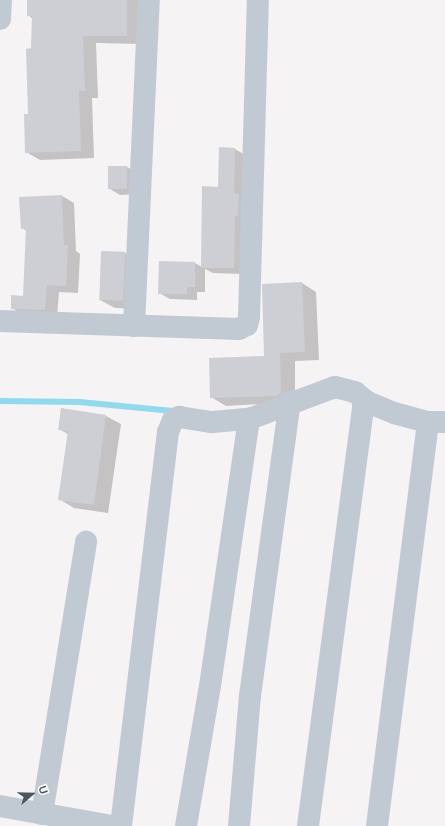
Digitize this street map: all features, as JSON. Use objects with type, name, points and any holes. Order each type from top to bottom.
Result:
[{"type":"street","points":[[0,19],[1,0]]},
{"type":"street","points":[[134,326],[149,0]]},
{"type":"street","points":[[0,321],[239,329],[249,321],[258,0]]},
{"type":"street","points":[[121,826],[170,423],[179,417],[212,422],[249,419],[290,402],[335,387],[355,392],[367,402],[394,413],[436,422],[377,826]]},
{"type":"street","points":[[239,826],[250,696],[290,402]]},
{"type":"street","points":[[308,826],[363,406],[367,402]]},
{"type":"street","points":[[186,826],[210,686],[249,419]]},
{"type":"street","points":[[51,819],[86,542]]},
{"type":"street","points":[[0,806],[51,819],[112,826]]},
{"type":"building","points":[[27,0],[127,0],[127,36],[83,36],[85,91],[79,91],[81,151],[25,153],[24,114],[28,114],[26,49],[31,48],[32,16],[27,16]]},
{"type":"building","points":[[219,147],[235,148],[234,193],[239,194],[238,216],[235,216],[234,268],[201,268],[202,186],[218,187]]},
{"type":"building","points":[[108,166],[127,166],[127,189],[108,189]]},
{"type":"building","points":[[62,195],[64,245],[68,245],[66,286],[47,285],[45,310],[11,309],[11,295],[23,296],[26,229],[21,229],[19,197]]},
{"type":"building","points":[[101,251],[125,252],[123,301],[99,300]]},
{"type":"building","points":[[159,261],[195,262],[195,287],[187,287],[187,294],[158,294]]},
{"type":"building","points":[[302,282],[305,352],[280,353],[281,393],[276,396],[210,398],[209,358],[264,356],[262,284]]},
{"type":"building","points":[[61,408],[106,415],[94,505],[58,500],[68,431],[58,430]]},
{"type":"waterway","points":[[0,401],[80,402],[173,411]]}]
